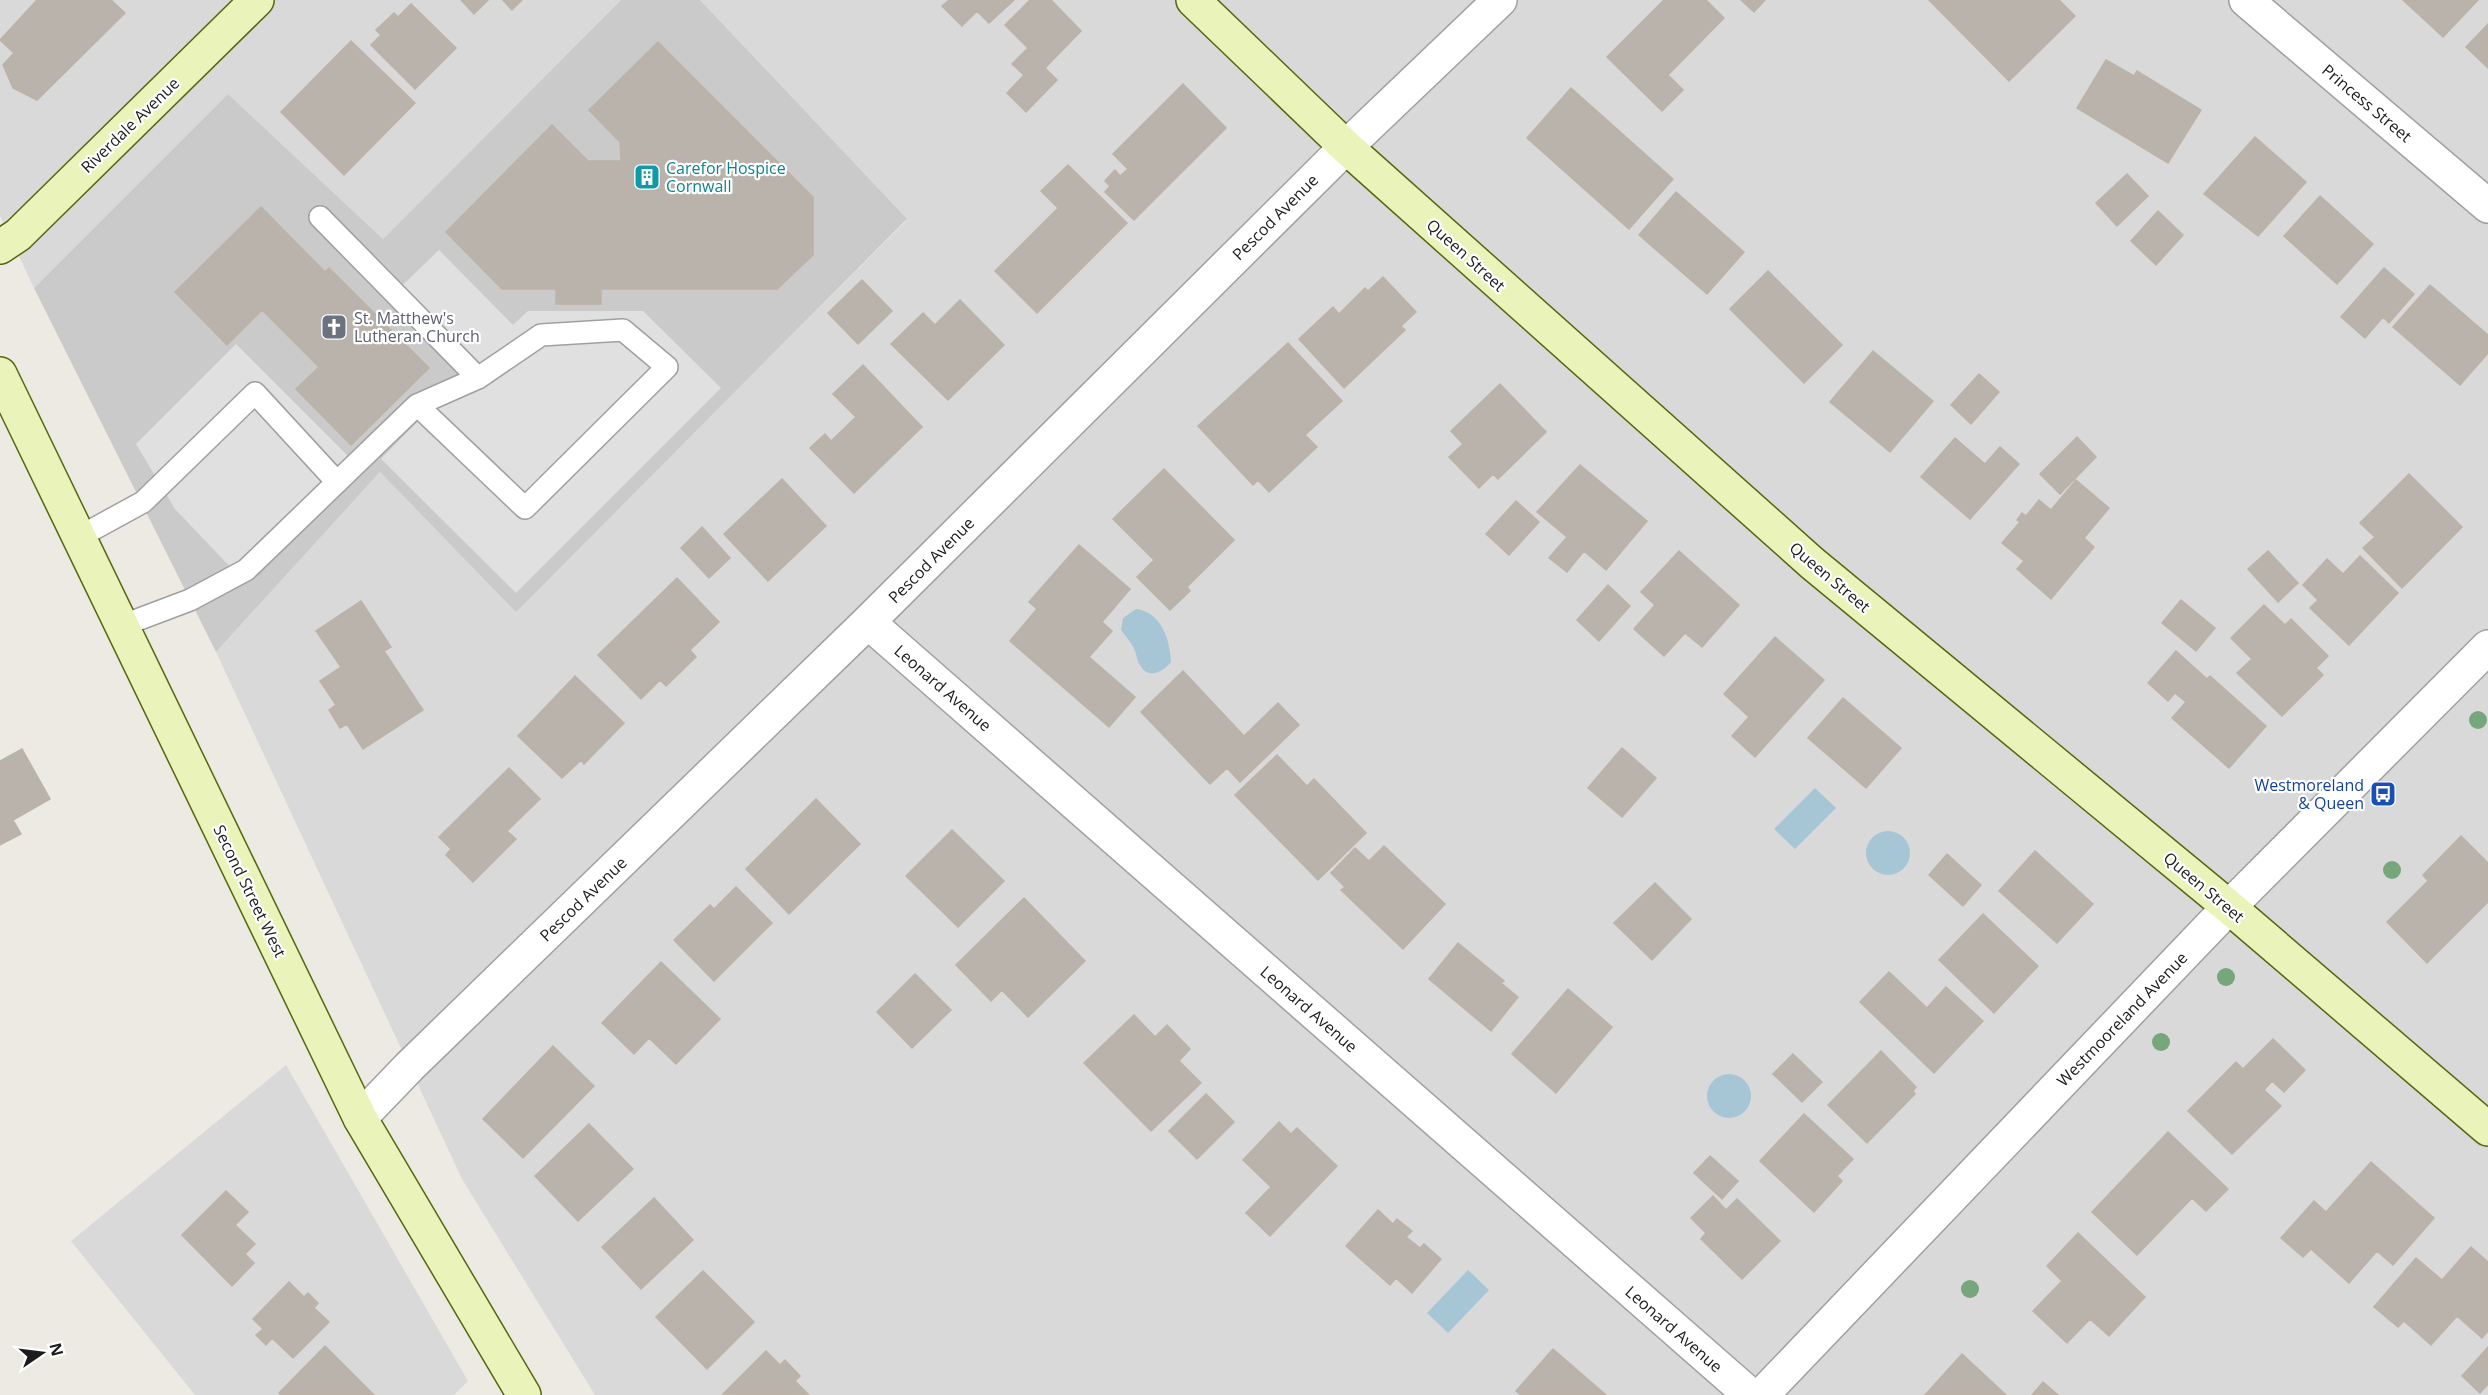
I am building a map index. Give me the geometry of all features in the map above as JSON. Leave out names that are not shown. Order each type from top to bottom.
[{"type":"street","name":"Riverdale Avenue","points":[[0,247],[18,235],[257,0]]},
{"type":"street","name":"Queen Street","points":[[1193,0],[1346,147],[1817,567],[2229,907],[2488,1129]]},
{"type":"street","name":"Pescod Avenue","points":[[360,1118],[410,1066],[868,622],[1346,147],[1500,0]]},
{"type":"street","name":"Princess Street","points":[[2246,0],[2488,206]]},
{"type":"street","name":"Second Street West","points":[[0,374],[360,1118],[524,1395]]},
{"type":"street","name":"Leonard Avenue","points":[[868,622],[1750,1395]]},
{"type":"street","name":"Westmooreland Avenue","points":[[1762,1395],[2229,907],[2488,647]]},
{"type":"lane","points":[[320,217],[478,378]]},
{"type":"lane","points":[[121,626],[190,600],[246,570],[417,405],[478,378],[541,335],[623,330],[667,367],[525,508],[417,405]]},
{"type":"lane","points":[[79,537],[143,502],[255,393],[336,481]]},
{"type":"shaded area","points":[[0,0],[621,0],[383,239],[228,94],[34,288],[0,216]]},
{"type":"shaded area","points":[[621,0],[700,0],[907,219],[516,612],[380,472],[216,652],[34,288],[228,94],[383,239]]},
{"type":"shaded area","points":[[700,0],[2488,0],[2488,1395],[595,1395],[462,1179],[216,652],[380,472],[516,611],[907,220]]},
{"type":"shaded area","points":[[439,250],[513,325],[528,311],[643,311],[721,388],[516,593],[381,459],[465,373],[389,298]]},
{"type":"shaded area","points":[[236,344],[349,457],[236,573],[175,509],[136,444]]},
{"type":"shaded area","points":[[286,1065],[468,1381],[454,1395],[195,1395],[71,1241]]},
{"type":"water","points":[[1136,609],[1145,611],[1158,621],[1169,644],[1171,662],[1156,673],[1143,670],[1132,645],[1121,630],[1123,618]]},
{"type":"water","points":[[1815,788],[1836,808],[1795,849],[1774,829]]},
{"type":"water","points":[[1888,831],[1897,832],[1904,837],[1909,844],[1909,862],[1904,869],[1897,874],[1888,875],[1879,874],[1872,869],[1867,862],[1866,853],[1867,844],[1872,837],[1879,832]]},
{"type":"water","points":[[1729,1074],[1745,1080],[1751,1096],[1745,1112],[1729,1118],[1713,1112],[1707,1096],[1713,1080]]},
{"type":"water","points":[[1468,1270],[1489,1290],[1448,1333],[1427,1313]]},
{"type":"building","points":[[37,0],[111,0],[125,13],[37,100],[13,88],[3,65],[14,53],[0,40]]},
{"type":"building","points":[[461,0],[488,0],[474,14]]},
{"type":"building","points":[[503,0],[522,0],[512,10]]},
{"type":"building","points":[[949,0],[1014,0],[989,23],[977,11],[962,26],[942,6]]},
{"type":"building","points":[[1030,0],[1051,0],[1081,31],[1045,68],[1057,80],[1026,112],[1007,93],[1024,75],[1012,64],[1028,48],[1005,25]]},
{"type":"building","points":[[1664,0],[1706,0],[1724,18],[1668,75],[1683,90],[1662,111],[1607,57]]},
{"type":"building","points":[[1741,0],[1765,0],[1754,12]]},
{"type":"building","points":[[1929,0],[2059,0],[2075,16],[2009,81]]},
{"type":"building","points":[[2403,0],[2478,0],[2443,37]]},
{"type":"building","points":[[411,4],[456,48],[415,89],[371,45],[381,35],[376,30],[394,13],[398,17]]},
{"type":"building","points":[[2488,24],[2488,68],[2466,47]]},
{"type":"building","points":[[351,41],[415,103],[344,175],[281,112]]},
{"type":"building","name":"Carefor Hospice Cornwall","points":[[658,42],[813,197],[813,255],[777,289],[601,289],[601,304],[556,304],[556,289],[502,289],[446,232],[552,125],[588,161],[621,161],[620,142],[589,110]]},
{"type":"building","points":[[2106,60],[2134,76],[2137,71],[2201,110],[2168,163],[2077,108]]},
{"type":"building","points":[[1183,84],[1226,128],[1134,220],[1105,192],[1110,186],[1105,181],[1115,170],[1120,176],[1128,169],[1113,154]]},
{"type":"building","points":[[1571,88],[1673,179],[1629,229],[1527,138]]},
{"type":"building","points":[[2255,137],[2306,182],[2258,236],[2204,194]]},
{"type":"building","points":[[1068,165],[1127,223],[1037,313],[995,271],[1058,208],[1041,191]]},
{"type":"building","points":[[2127,174],[2148,196],[2117,226],[2096,203]]},
{"type":"building","points":[[1676,192],[1744,252],[1707,294],[1639,235]]},
{"type":"building","points":[[2320,196],[2373,244],[2337,284],[2284,236]]},
{"type":"building","name":"St. Matthew's Lutheran Church","points":[[261,207],[325,272],[329,268],[429,368],[351,445],[296,389],[319,367],[262,310],[227,345],[175,292]]},
{"type":"building","points":[[2158,211],[2183,235],[2156,265],[2131,241]]},
{"type":"building","points":[[2384,268],[2414,294],[2389,323],[2383,317],[2365,338],[2341,317]]},
{"type":"building","points":[[1768,271],[1842,345],[1804,383],[1730,309]]},
{"type":"building","points":[[1383,277],[1416,312],[1401,326],[1405,330],[1344,388],[1299,339],[1333,307],[1339,314],[1365,288],[1368,291]]},
{"type":"building","points":[[862,280],[892,311],[858,344],[828,313]]},
{"type":"building","points":[[2430,285],[2488,335],[2488,353],[2460,385],[2393,327]]},
{"type":"building","points":[[960,300],[1004,345],[948,400],[891,344],[923,313],[935,325]]},
{"type":"building","points":[[1288,343],[1342,401],[1305,435],[1317,447],[1269,492],[1258,480],[1253,485],[1198,426]]},
{"type":"building","points":[[1873,351],[1933,401],[1890,452],[1830,402]]},
{"type":"building","points":[[863,365],[922,427],[854,493],[810,448],[825,434],[831,441],[856,417],[833,394]]},
{"type":"building","points":[[1979,374],[1999,392],[1971,424],[1951,405]]},
{"type":"building","points":[[1500,384],[1546,432],[1498,479],[1493,474],[1479,488],[1449,457],[1463,444],[1451,431]]},
{"type":"building","points":[[2077,437],[2096,457],[2060,494],[2040,474]]},
{"type":"building","points":[[1955,438],[1985,464],[2000,447],[2019,464],[1970,519],[1921,477]]},
{"type":"building","points":[[1580,465],[1647,521],[1606,570],[1584,551],[1567,572],[1549,558],[1567,537],[1537,512]]},
{"type":"building","points":[[1164,469],[1234,540],[1187,587],[1190,591],[1170,610],[1137,577],[1154,560],[1113,519]]},
{"type":"building","points":[[2409,474],[2462,527],[2402,588],[2363,548],[2375,537],[2360,523]]},
{"type":"building","points":[[782,479],[826,526],[768,581],[724,534]]},
{"type":"building","points":[[2076,480],[2109,508],[2084,538],[2094,547],[2051,599],[2017,569],[2024,561],[2002,543],[2020,522],[2017,520],[2022,513],[2026,516],[2039,500],[2051,510]]},
{"type":"building","points":[[1516,501],[1539,522],[1509,555],[1486,534]]},
{"type":"building","points":[[702,527],[730,558],[709,578],[681,548]]},
{"type":"building","points":[[1079,545],[1130,589],[1102,622],[1112,631],[1089,657],[1135,697],[1109,727],[1010,641],[1037,609],[1029,602]]},
{"type":"building","points":[[1679,551],[1739,605],[1702,647],[1685,633],[1664,656],[1634,629],[1655,605],[1641,592]]},
{"type":"building","points":[[2268,551],[2298,583],[2278,602],[2248,569]]},
{"type":"building","points":[[2360,556],[2398,593],[2349,645],[2310,608],[2318,600],[2303,585],[2327,559],[2343,574]]},
{"type":"building","points":[[677,578],[719,622],[690,650],[696,657],[666,686],[660,680],[641,699],[598,655]]},
{"type":"building","points":[[1608,585],[1630,606],[1599,641],[1577,620]]},
{"type":"building","points":[[2181,600],[2215,628],[2196,651],[2162,623]]},
{"type":"building","points":[[361,601],[391,647],[384,651],[423,710],[363,749],[347,724],[340,728],[329,710],[336,705],[320,681],[341,667],[316,631]]},
{"type":"building","points":[[2264,605],[2285,625],[2291,619],[2328,656],[2316,668],[2323,675],[2282,716],[2237,673],[2252,659],[2231,638]]},
{"type":"building","points":[[1775,637],[1824,680],[1755,757],[1732,736],[1749,717],[1724,694]]},
{"type":"building","points":[[2176,651],[2207,679],[2210,676],[2266,726],[2229,768],[2172,718],[2186,702],[2175,693],[2168,701],[2148,683]]},
{"type":"building","points":[[1183,671],[1244,736],[1278,703],[1299,725],[1240,782],[1227,768],[1210,784],[1141,712]]},
{"type":"building","points":[[575,676],[624,723],[584,764],[581,760],[562,778],[518,736]]},
{"type":"building","points":[[1843,698],[1901,748],[1866,788],[1808,738]]},
{"type":"building","points":[[1622,748],[1656,778],[1622,817],[1588,788]]},
{"type":"building","points":[[22,749],[50,799],[13,820],[21,834],[0,845],[0,761]]},
{"type":"building","points":[[1277,755],[1307,786],[1314,779],[1366,833],[1318,880],[1235,795]]},
{"type":"building","points":[[509,768],[540,799],[507,831],[516,839],[473,882],[446,855],[451,849],[439,837]]},
{"type":"building","points":[[816,799],[860,844],[789,914],[746,869]]},
{"type":"building","points":[[952,830],[1004,881],[958,927],[906,876]]},
{"type":"building","points":[[2461,836],[2488,863],[2488,902],[2427,963],[2387,922],[2428,881],[2423,875]]},
{"type":"building","points":[[1384,846],[1445,904],[1403,949],[1341,890],[1345,887],[1331,873],[1355,848],[1369,861]]},
{"type":"building","points":[[2035,851],[2093,904],[2057,943],[1999,891]]},
{"type":"building","points":[[1947,854],[1981,885],[1963,906],[1929,875]]},
{"type":"building","points":[[1655,883],[1691,919],[1652,960],[1614,923]]},
{"type":"building","points":[[736,887],[772,923],[714,981],[674,940],[710,905],[714,909]]},
{"type":"building","points":[[1024,898],[1085,961],[1028,1017],[1002,990],[991,1001],[956,965]]},
{"type":"building","points":[[1983,914],[2038,966],[1994,1013],[1939,960]]},
{"type":"building","points":[[1458,943],[1504,981],[1501,983],[1518,997],[1491,1031],[1429,979]]},
{"type":"building","points":[[661,962],[720,1019],[676,1064],[649,1038],[634,1054],[602,1023]]},
{"type":"building","points":[[1889,972],[1927,1008],[1946,987],[1983,1021],[1934,1073],[1860,1002]]},
{"type":"building","points":[[915,974],[951,1010],[912,1048],[877,1012]]},
{"type":"building","points":[[1568,989],[1612,1027],[1556,1093],[1512,1054]]},
{"type":"building","points":[[1134,1015],[1155,1037],[1167,1025],[1190,1049],[1179,1061],[1201,1083],[1151,1131],[1084,1063]]},
{"type":"building","points":[[2273,1039],[2305,1070],[2284,1092],[2272,1081],[2264,1090],[2281,1106],[2232,1154],[2188,1111],[2236,1062],[2243,1069]]},
{"type":"building","points":[[553,1046],[594,1086],[523,1158],[483,1119]]},
{"type":"building","points":[[1881,1051],[1916,1087],[1913,1091],[1915,1094],[1867,1143],[1828,1105]]},
{"type":"building","points":[[1793,1054],[1822,1082],[1802,1102],[1773,1074]]},
{"type":"building","points":[[1206,1094],[1234,1122],[1197,1159],[1169,1131]]},
{"type":"building","points":[[1804,1114],[1853,1159],[1837,1176],[1842,1181],[1814,1212],[1760,1161]]},
{"type":"building","points":[[1279,1122],[1291,1134],[1297,1128],[1337,1166],[1270,1236],[1246,1213],[1271,1187],[1243,1160]]},
{"type":"building","points":[[589,1124],[633,1169],[578,1221],[535,1176]]},
{"type":"building","points":[[2168,1132],[2228,1189],[2206,1211],[2192,1198],[2137,1255],[2092,1212]]},
{"type":"building","points":[[1710,1156],[1738,1181],[1722,1199],[1694,1173]]},
{"type":"building","points":[[2371,1162],[2434,1218],[2393,1265],[2377,1251],[2349,1283],[2311,1249],[2303,1257],[2281,1238],[2314,1201],[2326,1212]]},
{"type":"building","points":[[226,1191],[248,1212],[235,1225],[255,1244],[245,1254],[254,1263],[232,1286],[182,1235]]},
{"type":"building","points":[[1713,1196],[1726,1210],[1737,1199],[1780,1241],[1742,1279],[1701,1239],[1706,1233],[1691,1218]]},
{"type":"building","points":[[654,1198],[693,1240],[641,1289],[602,1247]]},
{"type":"building","points":[[1378,1210],[1393,1224],[1397,1219],[1412,1231],[1406,1237],[1420,1248],[1424,1244],[1441,1259],[1412,1293],[1396,1278],[1390,1285],[1346,1246]]},
{"type":"building","points":[[2078,1233],[2145,1297],[2109,1336],[2090,1319],[2067,1343],[2033,1311],[2062,1281],[2047,1266]]},
{"type":"building","points":[[2471,1247],[2488,1262],[2488,1331],[2482,1338],[2457,1316],[2431,1345],[2404,1321],[2398,1327],[2374,1307],[2416,1258],[2442,1280]]},
{"type":"building","points":[[703,1271],[754,1322],[707,1369],[656,1317]]},
{"type":"building","points":[[289,1282],[304,1297],[308,1293],[318,1303],[314,1308],[329,1322],[293,1358],[272,1338],[266,1345],[256,1335],[263,1329],[253,1319]]},
{"type":"building","points":[[325,1346],[374,1395],[281,1395],[279,1393]]},
{"type":"building","points":[[2488,1347],[2488,1384],[2480,1393],[2462,1376]]},
{"type":"building","points":[[1553,1349],[1606,1395],[1521,1395],[1516,1391]]},
{"type":"building","points":[[766,1351],[780,1365],[785,1360],[800,1376],[795,1381],[809,1395],[723,1394]]},
{"type":"building","points":[[1962,1354],[2006,1395],[1925,1395]]},
{"type":"building","points":[[2043,1382],[2058,1395],[2032,1395]]},
{"type":"place","name":"Carefor Hospice Cornwall","points":[[647,177]]},
{"type":"place","name":"St. Matthew's Lutheran Church","points":[[334,327]]},
{"type":"place","name":"Westmoreland & Queen","points":[[2383,794]]}]
